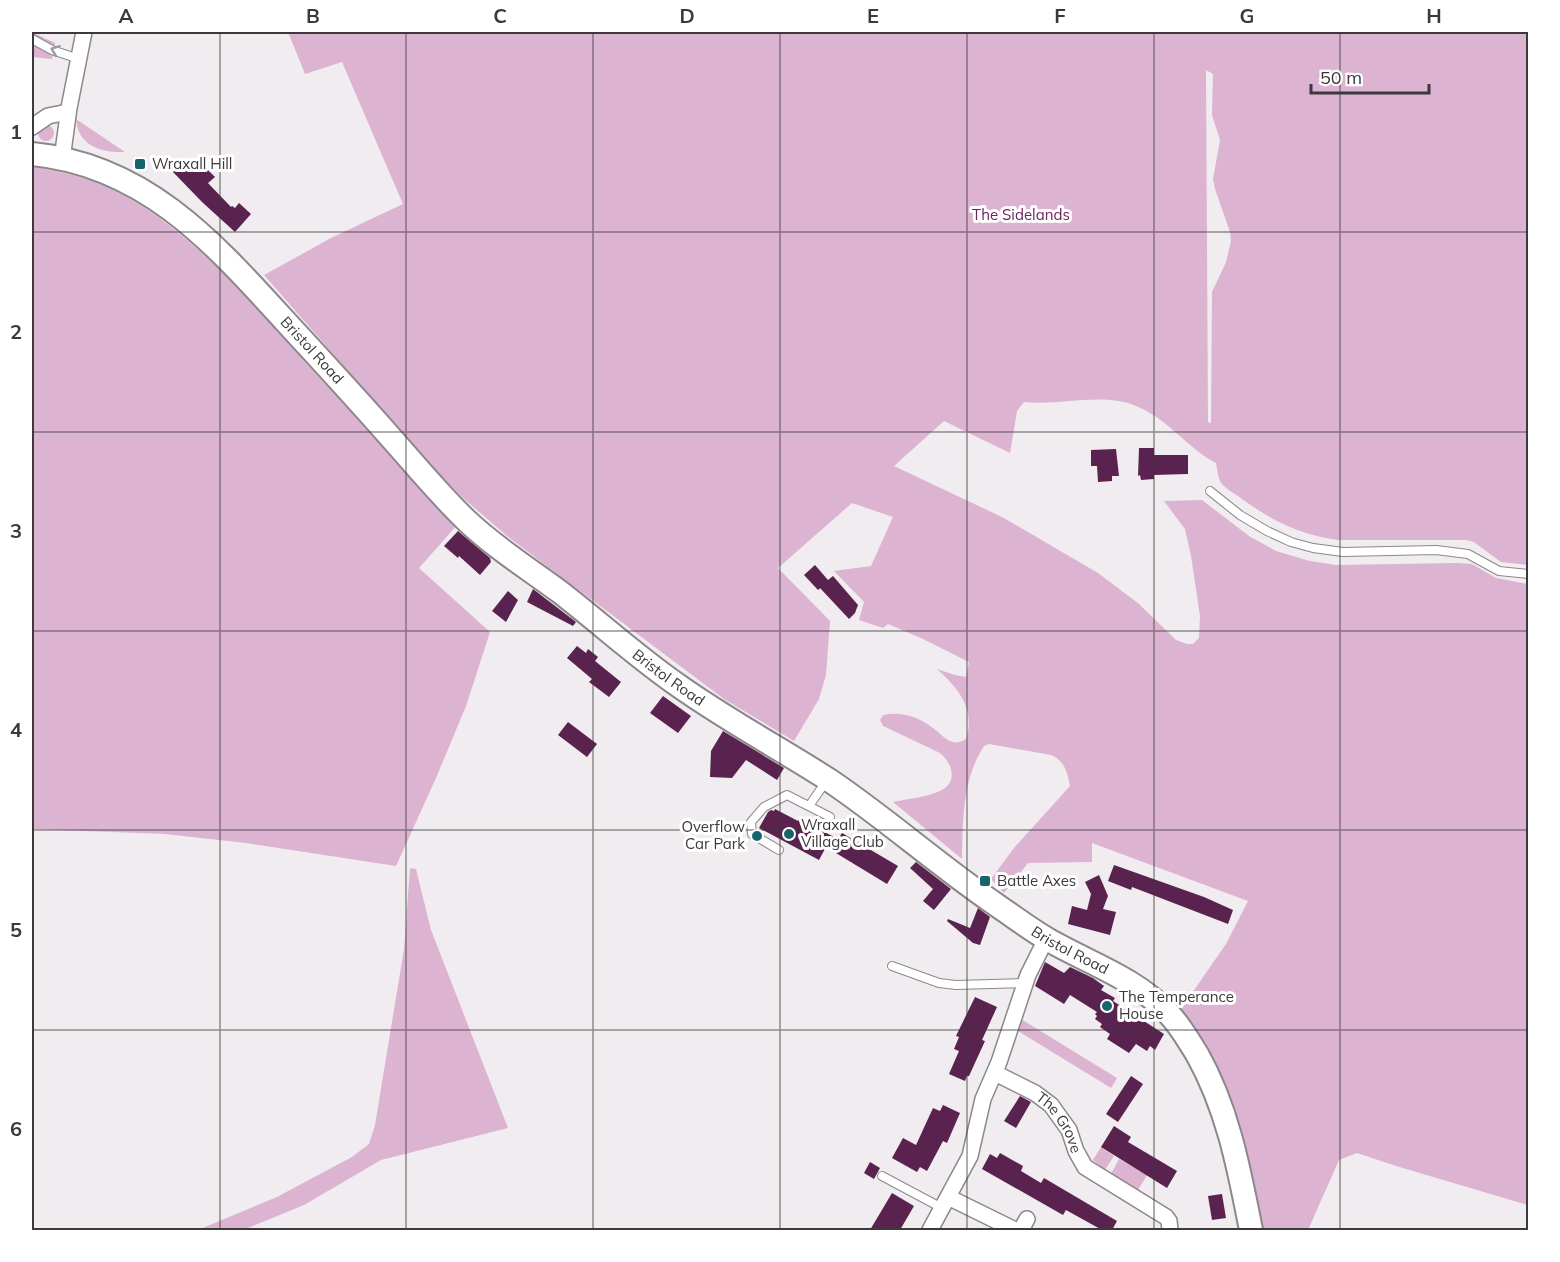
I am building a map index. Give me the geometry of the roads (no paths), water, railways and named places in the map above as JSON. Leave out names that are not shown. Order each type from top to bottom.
[{"type":"main road","name":"Bristol Road","points":[[32,154],[91,167],[123,180],[151,195],[188,221],[237,268],[469,523],[597,620],[679,687],[827,780],[882,818],[990,901],[1046,939],[1137,987],[1158,1002],[1174,1018],[1209,1075],[1234,1150],[1251,1230]]},
{"type":"street","points":[[62,159],[68,112],[84,32]]},
{"type":"street","points":[[32,127],[48,116],[68,112]]},
{"type":"street","points":[[930,1230],[970,1156],[980,1110],[1025,983],[1046,939]]},
{"type":"street","name":"The Grove","points":[[995,1073],[1043,1099],[1064,1121],[1085,1167],[1141,1209],[1168,1219],[1170,1230]]},
{"type":"street","points":[[945,1202],[1016,1230]]},
{"type":"lane","points":[[32,39],[52,50],[79,59]]},
{"type":"lane","points":[[1210,491],[1240,515],[1268,531],[1291,542],[1313,548],[1343,552],[1436,550],[1468,554],[1499,571],[1528,574]]},
{"type":"lane","points":[[809,806],[827,780]]},
{"type":"lane","points":[[779,850],[752,834],[751,822],[764,807],[788,795],[830,817]]},
{"type":"lane","points":[[892,966],[939,983],[956,985],[1025,983]]},
{"type":"lane","points":[[882,1176],[945,1202]]},
{"type":"place","name":"Wraxall Hill","points":[[140,164]]},
{"type":"place","name":"Wraxall Village Club","points":[[789,834]]},
{"type":"place","name":"Overflow Car Park","points":[[757,836]]},
{"type":"place","name":"Battle Axes","points":[[985,881]]},
{"type":"place","name":"The Temperance House","points":[[1107,1006]]},
{"type":"park label","name":"The Sidelands","points":[[1021,215]]}]
